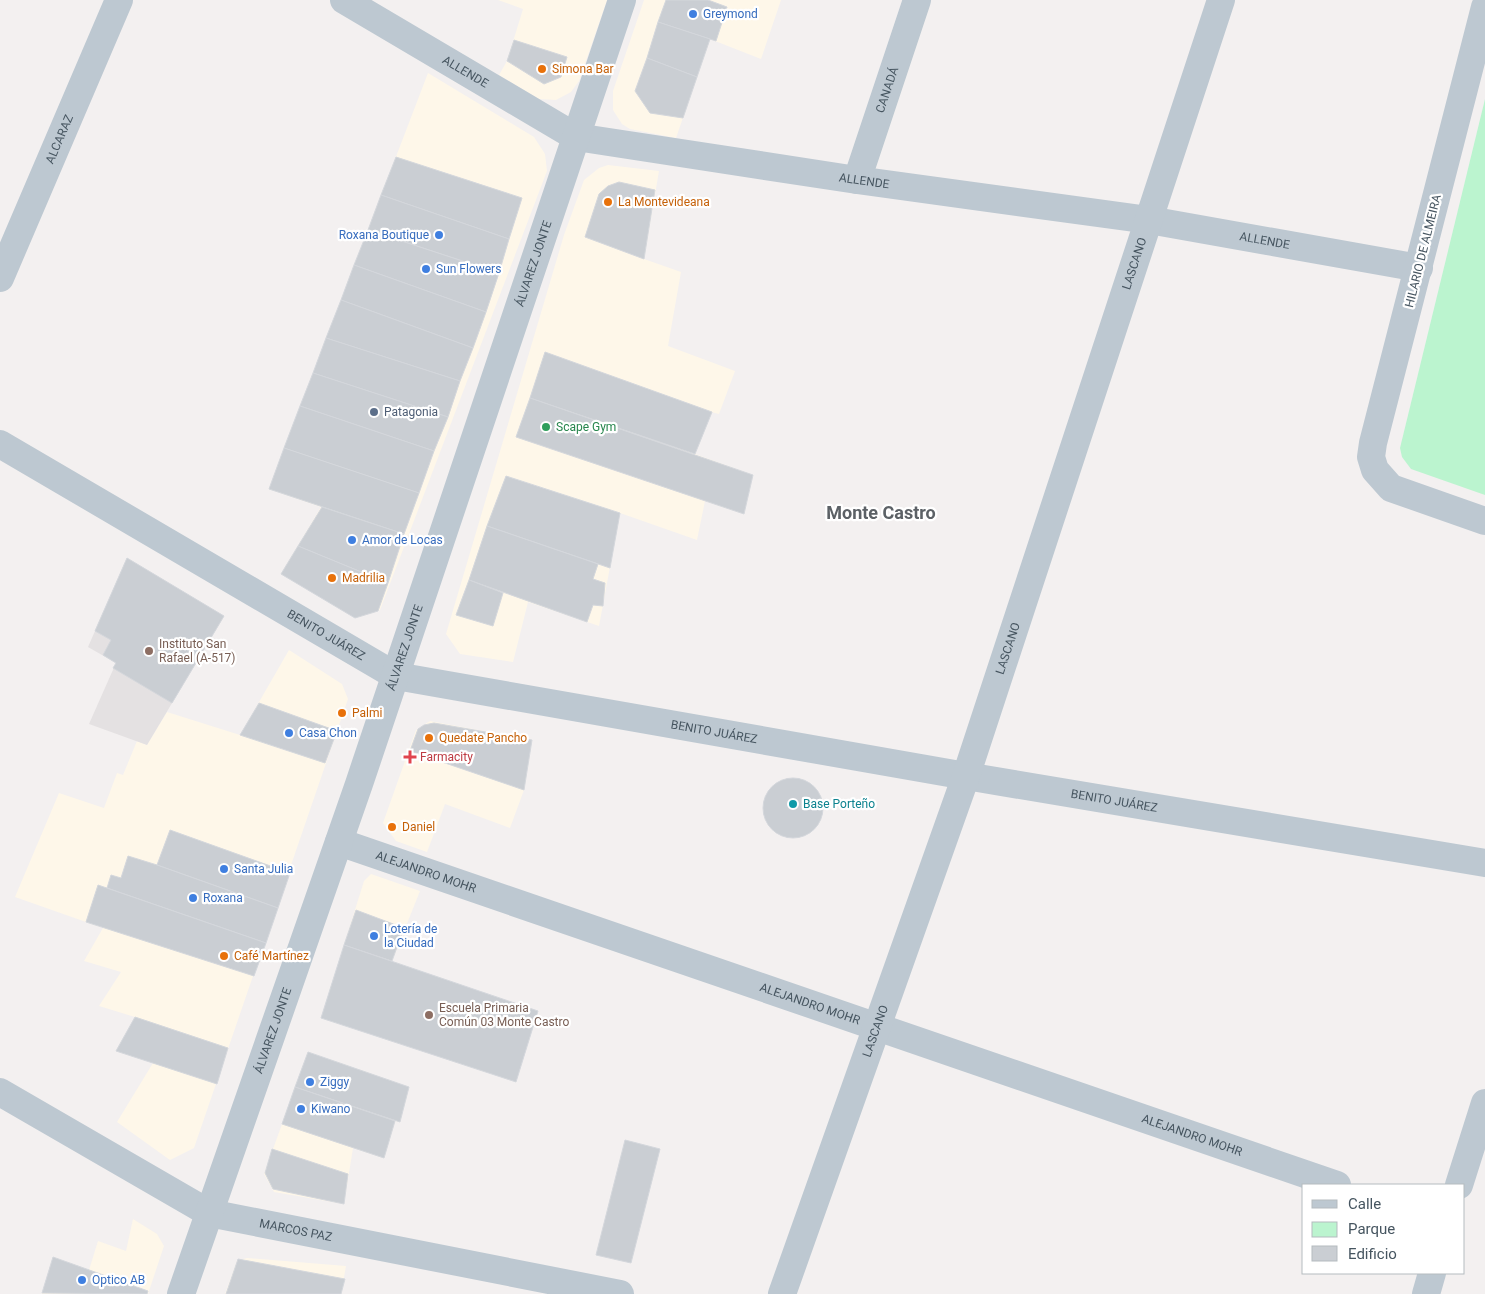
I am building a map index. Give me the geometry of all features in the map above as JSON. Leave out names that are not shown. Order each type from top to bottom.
[{"type":"street","name":"ALCARAZ","points":[[0,278],[119,0]]},
{"type":"street","name":"ALLENDE","points":[[344,0],[576,137],[857,180],[1149,220],[1419,268]]},
{"type":"street","name":"ÁLVAREZ JONTE","points":[[181,1294],[396,676],[622,0]]},
{"type":"street","name":"CANADÁ","points":[[857,180],[917,0]]},
{"type":"street","name":"LASCANO","points":[[782,1294],[966,776],[1221,0]]},
{"type":"street","name":"HILARIO DE ALMEIRA","points":[[1485,7],[1371,457],[1375,470],[1391,488],[1485,521]]},
{"type":"street","name":"BENITO JUÁREZ","points":[[0,444],[396,676],[966,776],[1485,863]]},
{"type":"street","name":"ALEJANDRO MOHR","points":[[339,842],[1334,1184]]},
{"type":"street","name":"MARCOS PAZ","points":[[1,1097],[209,1213],[620,1294]]},
{"type":"street","points":[[1459,1184],[1485,1103]]},
{"type":"street","points":[[1426,1294],[1432,1274]]},
{"type":"shaded area","points":[[498,0],[607,0],[579,81],[571,92],[556,100],[539,99],[499,75],[507,61],[523,9]]},
{"type":"shaded area","points":[[644,0],[781,0],[761,59],[710,39],[676,138],[630,129],[622,124],[613,110],[613,91]]},
{"type":"shaded area","points":[[428,73],[534,137],[545,154],[547,171],[380,610],[359,617],[281,574],[321,507],[269,489]]},
{"type":"shaded area","points":[[608,165],[659,171],[644,259],[681,272],[668,346],[735,371],[719,414],[711,412],[695,454],[753,475],[744,514],[705,501],[697,540],[620,513],[599,626],[528,602],[513,662],[460,654],[446,634],[564,235],[584,180],[599,168]]},
{"type":"shaded area","name":"Instituto San Rafael (A-517)","points":[[127,558],[224,616],[147,745],[89,724],[116,663],[88,647]]},
{"type":"shaded area","points":[[289,650],[342,684],[348,699],[194,1148],[170,1160],[117,1122],[153,1063],[116,1051],[135,1017],[99,1006],[121,972],[84,961],[103,928],[15,897],[59,793],[104,808],[117,773],[123,775],[137,741],[147,745],[167,712],[240,735]]},
{"type":"shaded area","points":[[430,721],[532,740],[524,790],[510,828],[445,804],[427,852],[396,841],[383,823],[416,730]]},
{"type":"shaded area","points":[[371,874],[420,891],[392,961],[344,945],[364,881]]},
{"type":"shaded area","points":[[308,1052],[409,1087],[400,1122],[395,1121],[384,1158],[353,1148],[344,1204],[274,1192],[264,1174]]},
{"type":"shaded area","points":[[133,1219],[157,1234],[164,1246],[148,1294],[42,1294],[53,1257],[89,1270],[98,1241],[126,1251]]},
{"type":"shaded area","points":[[247,1258],[346,1266],[341,1294],[225,1294],[237,1261]]},
{"type":"green space","points":[[1485,99],[1485,495],[1411,469],[1402,457],[1400,448]]},
{"type":"building","name":"Greymond","points":[[666,0],[708,0],[727,7],[716,41],[658,22]]},
{"type":"building","points":[[658,22],[710,39],[697,77],[647,58]]},
{"type":"building","name":"Simona Bar","points":[[514,40],[567,57],[561,77],[544,84],[507,61]]},
{"type":"building","points":[[647,58],[697,77],[683,118],[650,113],[635,91]]},
{"type":"building","points":[[396,157],[522,198],[509,239],[381,195]]},
{"type":"building","points":[[619,182],[655,190],[644,259],[585,237],[599,194],[608,186]]},
{"type":"building","name":"Roxana Boutique","points":[[381,195],[509,239],[499,273],[368,230]]},
{"type":"building","name":"Sun Flowers","points":[[368,230],[499,273],[486,312],[354,265]]},
{"type":"building","points":[[354,265],[486,312],[473,348],[341,300]]},
{"type":"building","points":[[341,300],[473,348],[460,381],[326,338]]},
{"type":"building","points":[[326,338],[460,381],[448,417],[313,373]]},
{"type":"building","points":[[545,352],[712,412],[695,454],[530,398]]},
{"type":"building","name":"Patagonia","points":[[313,373],[448,417],[434,451],[300,406]]},
{"type":"building","points":[[530,398],[753,475],[744,514],[516,437]]},
{"type":"building","points":[[300,406],[434,451],[419,493],[284,448]]},
{"type":"building","points":[[284,448],[419,493],[404,534],[269,489]]},
{"type":"building","points":[[506,476],[620,513],[610,568],[487,526]]},
{"type":"building","name":"Amor de Locas","points":[[322,507],[404,534],[388,583],[298,546]]},
{"type":"building","points":[[487,526],[598,564],[593,579],[605,583],[603,606],[593,605],[587,622],[469,580]]},
{"type":"building","name":"Madrilia","points":[[298,546],[388,583],[378,611],[355,618],[281,574]]},
{"type":"building","name":"Instituto San Rafael (A-517)","points":[[127,558],[224,616],[172,703],[113,668],[116,663],[103,655],[111,640],[95,631]]},
{"type":"building","points":[[469,580],[503,593],[493,626],[456,615]]},
{"type":"building","name":"Casa Chon","points":[[259,703],[337,731],[325,763],[240,735]]},
{"type":"building","points":[[434,723],[532,740],[524,790],[410,751],[418,729],[424,725]]},
{"type":"building","name":"Base Porteño","points":[[793,778],[810,783],[818,791],[823,808],[818,825],[810,833],[793,838],[776,833],[768,825],[763,808],[768,791],[776,783]]},
{"type":"building","name":"Santa Julia","points":[[170,830],[290,873],[278,908],[157,865]]},
{"type":"building","name":"Roxana","points":[[128,856],[278,908],[266,943],[107,888],[111,875],[121,878]]},
{"type":"building","points":[[98,885],[266,943],[254,976],[86,922]]},
{"type":"building","name":"Lotería de la Ciudad","points":[[356,910],[404,928],[392,961],[344,945]]},
{"type":"building","name":"Escuela Primaria Común 03 Monte Castro","points":[[344,945],[538,1011],[516,1082],[321,1018]]},
{"type":"building","points":[[135,1017],[228,1048],[217,1084],[116,1051]]},
{"type":"building","points":[[308,1052],[409,1087],[400,1122],[295,1087]]},
{"type":"building","points":[[295,1087],[395,1121],[384,1158],[282,1124]]},
{"type":"building","points":[[625,1140],[660,1149],[631,1263],[596,1255]]},
{"type":"building","points":[[272,1149],[348,1174],[344,1204],[273,1189],[265,1173]]},
{"type":"building","name":"Optico AB","points":[[53,1257],[148,1291],[147,1294],[42,1293]]},
{"type":"building","points":[[238,1259],[345,1279],[341,1294],[226,1294]]},
{"type":"place","name":"Greymond","points":[[693,14]]},
{"type":"place","name":"Simona Bar","points":[[542,69]]},
{"type":"place","name":"La Montevideana","points":[[608,202]]},
{"type":"place","name":"Roxana Boutique","points":[[439,235]]},
{"type":"place","name":"Sun Flowers","points":[[426,269]]},
{"type":"place","name":"Patagonia","points":[[374,412]]},
{"type":"place","name":"Scape Gym","points":[[546,427]]},
{"type":"place","name":"Amor de Locas","points":[[352,540]]},
{"type":"place","name":"Madrilia","points":[[332,578]]},
{"type":"place","name":"Instituto San Rafael (A-517)","points":[[149,651]]},
{"type":"place","name":"Palmi","points":[[342,713]]},
{"type":"place","name":"Casa Chon","points":[[289,733]]},
{"type":"place","name":"Quedate Pancho","points":[[429,738]]},
{"type":"place","name":"Farmacity","points":[[410,757]]},
{"type":"place","name":"Base Porteño","points":[[793,804]]},
{"type":"place","name":"Daniel","points":[[392,827]]},
{"type":"place","name":"Santa Julia","points":[[224,869]]},
{"type":"place","name":"Roxana","points":[[193,898]]},
{"type":"place","name":"Lotería de la Ciudad","points":[[374,936]]},
{"type":"place","name":"Café Martínez","points":[[224,956]]},
{"type":"place","name":"Escuela Primaria Común 03 Monte Castro","points":[[429,1015]]},
{"type":"place","name":"Ziggy","points":[[310,1082]]},
{"type":"place","name":"Kiwano","points":[[301,1109]]},
{"type":"place","name":"Optico AB","points":[[82,1280]]},
{"type":"district","name":"Monte Castro","points":[[881,513]]}]
